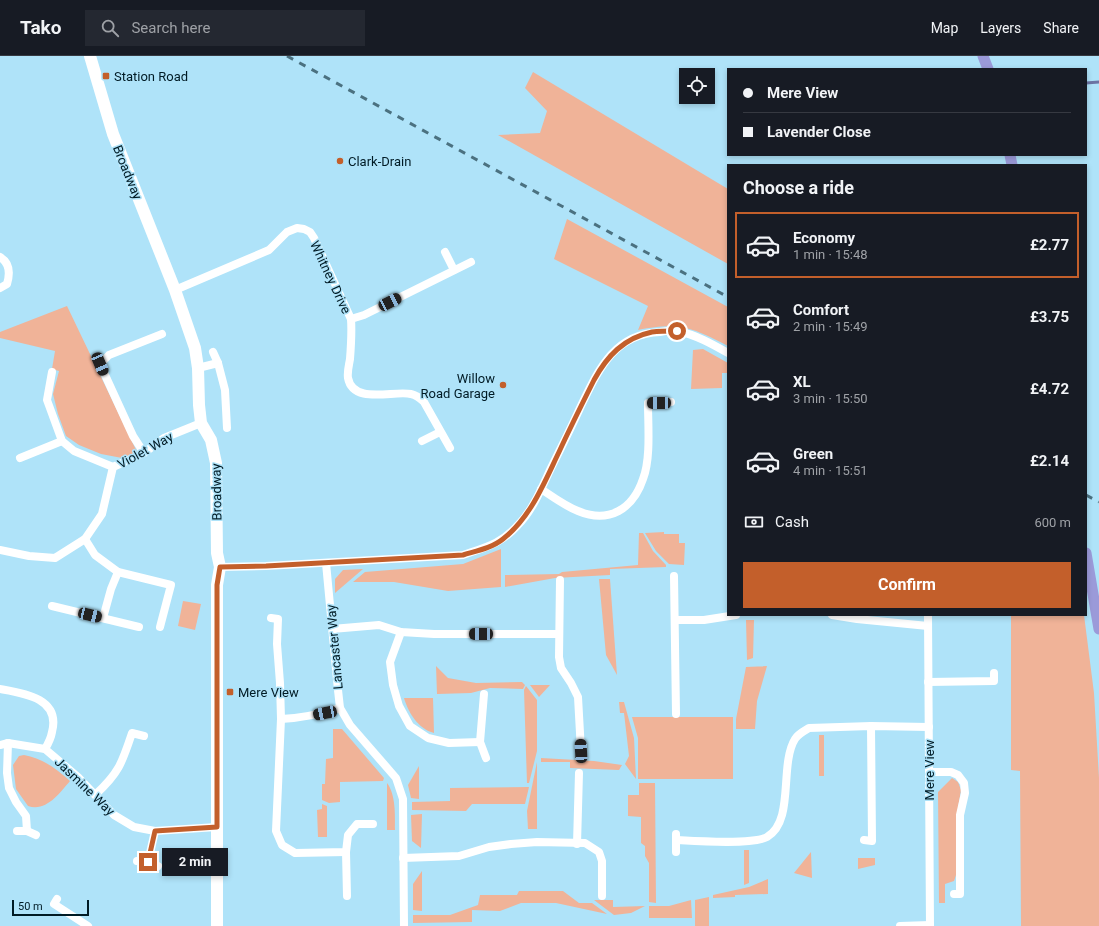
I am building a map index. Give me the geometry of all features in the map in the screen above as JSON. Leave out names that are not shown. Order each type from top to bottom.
[{"type":"main road","name":"Broadway","points":[[90,56],[113,134],[175,290],[195,348],[198,368],[201,423],[210,440],[216,463],[217,553],[220,567],[217,585],[217,926]]},
{"type":"street","name":"Whitney Drive","points":[[175,290],[269,250],[287,232],[297,228],[310,232],[351,319],[352,337],[348,378],[352,385],[356,390],[366,394],[410,394],[418,396],[424,402],[450,448]]},
{"type":"street","points":[[445,252],[454,270]]},
{"type":"street","points":[[0,257],[3,258],[8,266],[10,277],[7,284],[0,288]]},
{"type":"street","points":[[351,319],[364,315],[471,262]]},
{"type":"street","points":[[220,567],[326,563],[463,555],[494,545],[518,526],[526,516],[600,370],[618,347],[633,338],[653,332],[677,331],[697,337],[727,352]]},
{"type":"street","points":[[144,453],[133,436],[100,364],[110,355],[162,334]]},
{"type":"street","points":[[213,352],[218,363],[225,390],[227,428]]},
{"type":"street","points":[[198,368],[218,363]]},
{"type":"street","points":[[52,372],[47,400],[62,441],[74,451],[113,467]]},
{"type":"street","points":[[541,489],[578,512],[613,515],[626,507],[635,496],[644,479],[647,459],[648,403],[671,402]]},
{"type":"street","name":"Violet Way","points":[[0,550],[29,556],[55,558],[84,539],[102,514],[113,467],[144,453],[164,438],[201,423]]},
{"type":"street","points":[[422,441],[440,432]]},
{"type":"street","points":[[20,458],[62,441]]},
{"type":"street","points":[[84,539],[95,555],[118,572],[171,585],[160,627]]},
{"type":"street","name":"Lancaster Way","points":[[326,563],[340,708],[350,725],[396,778],[403,799],[404,926]]},
{"type":"street","points":[[103,618],[111,589],[118,572]]},
{"type":"street","points":[[674,576],[676,714]]},
{"type":"street","points":[[560,580],[559,657],[561,668],[578,697],[581,751]]},
{"type":"street","points":[[52,606],[139,627]]},
{"type":"street","points":[[675,620],[704,620],[730,616]]},
{"type":"street","points":[[838,616],[928,626]]},
{"type":"street","name":"Mere View","points":[[928,616],[930,925]]},
{"type":"street","points":[[278,618],[277,644],[281,719],[276,831],[282,845],[295,853],[346,852]]},
{"type":"street","points":[[332,629],[379,625],[401,632],[434,634],[559,634]]},
{"type":"street","points":[[401,632],[390,662],[398,706],[410,726],[428,738],[449,743],[480,742]]},
{"type":"street","points":[[928,682],[994,681],[994,673]]},
{"type":"street","points":[[0,689],[30,695],[42,700],[52,716],[54,724],[46,749]]},
{"type":"street","points":[[484,694],[480,742],[486,758]]},
{"type":"street","points":[[281,719],[325,713],[340,708]]},
{"type":"street","points":[[864,840],[872,840],[871,726]]},
{"type":"street","points":[[676,852],[676,837],[750,842],[767,837],[776,830],[782,815],[788,755],[795,739],[809,728],[871,726],[929,727]]},
{"type":"street","points":[[95,794],[115,774],[120,766],[132,733],[144,736]]},
{"type":"street","points":[[4,744],[9,788],[16,802],[26,816],[27,831]]},
{"type":"street","name":"Jasmine Way","points":[[4,744],[46,749],[95,794],[114,815],[134,827],[155,831],[217,827]]},
{"type":"street","points":[[930,772],[951,772],[958,775],[964,783],[965,793],[960,815],[960,894],[954,894]]},
{"type":"street","points":[[577,844],[579,773]]},
{"type":"street","points":[[347,896],[346,852],[348,835],[357,824],[373,824]]},
{"type":"street","points":[[16,831],[27,831],[36,835]]},
{"type":"street","points":[[148,862],[155,831]]},
{"type":"street","points":[[403,858],[460,856],[489,847],[511,844],[537,842],[585,843],[599,852],[602,861],[602,896]]},
{"type":"street","points":[[137,861],[148,862],[158,866]]},
{"type":"street","points":[[58,899],[54,904],[88,926]]},
{"type":"street","points":[[900,926],[930,925]]},
{"type":"shaded area","points":[[533,72],[727,188],[727,263],[498,135],[540,133],[547,111],[525,88]]},
{"type":"shaded area","points":[[567,219],[727,306],[727,346],[704,334],[684,328],[664,326],[638,330],[648,306],[554,259]]},
{"type":"shaded area","points":[[67,306],[137,452],[122,458],[101,454],[79,445],[66,436],[53,394],[59,371],[52,369],[55,351],[0,338],[0,332]]},
{"type":"shaded area","points":[[703,349],[727,362],[727,373],[722,373],[722,388],[691,389],[693,350]]},
{"type":"shaded area","points":[[664,532],[664,534],[679,534],[679,543],[685,543],[684,565],[669,564],[656,551],[645,533]]},
{"type":"shaded area","points":[[639,533],[643,533],[653,551],[666,565],[666,567],[610,569],[610,575],[555,578],[505,587],[505,575],[559,574],[562,572],[638,565]]},
{"type":"shaded area","points":[[501,549],[501,587],[448,591],[394,582],[353,582],[365,572],[463,564]]},
{"type":"shaded area","points":[[363,569],[335,593],[335,579],[343,570]]},
{"type":"shaded area","points":[[599,579],[610,579],[617,675],[606,655]]},
{"type":"shaded area","points":[[183,601],[201,604],[195,630],[178,626]]},
{"type":"shaded area","points":[[1011,616],[1084,616],[1094,693],[1099,778],[1099,926],[1021,926],[1020,771],[1011,770]]},
{"type":"shaded area","points":[[746,620],[754,620],[753,658],[747,660]]},
{"type":"shaded area","points":[[436,666],[448,678],[476,683],[522,682],[525,685],[523,689],[490,688],[471,693],[437,694]]},
{"type":"shaded area","points":[[767,666],[757,701],[755,729],[736,729],[736,719],[746,667]]},
{"type":"shaded area","points":[[530,685],[550,685],[539,697]]},
{"type":"shaded area","points":[[526,686],[537,700],[537,751],[529,783],[527,783],[524,690]]},
{"type":"shaded area","points":[[404,698],[433,698],[434,733],[423,728],[414,719]]},
{"type":"shaded area","points":[[619,702],[624,702],[634,738],[636,779],[625,764],[629,756],[624,713],[620,713]]},
{"type":"shaded area","points":[[632,717],[733,717],[733,779],[638,779],[638,738]]},
{"type":"shaded area","points":[[333,729],[342,729],[384,778],[383,781],[340,782],[340,802],[329,803],[322,800],[322,784],[325,784],[326,759],[333,758]]},
{"type":"shaded area","points":[[819,735],[824,735],[824,776],[819,776]]},
{"type":"shaded area","points":[[19,756],[31,756],[49,765],[70,781],[52,801],[41,806],[28,806],[16,789],[13,765]]},
{"type":"shaded area","points":[[541,758],[594,761],[622,765],[619,770],[570,768],[570,762],[541,762]]},
{"type":"shaded area","points":[[537,762],[537,829],[528,829],[527,811]]},
{"type":"shaded area","points":[[419,766],[419,799],[411,798],[408,785]]},
{"type":"shaded area","points":[[952,778],[958,782],[961,790],[956,820],[956,875],[954,881],[945,884],[945,903],[939,903],[938,792]]},
{"type":"shaded area","points":[[387,783],[392,793],[395,812],[395,830],[387,830]]},
{"type":"shaded area","points":[[639,783],[655,783],[656,903],[649,902],[649,863],[645,856],[645,846],[641,843],[641,817],[628,816],[628,795],[639,795]]},
{"type":"shaded area","points":[[529,787],[525,804],[472,804],[466,811],[412,810],[412,802],[450,801],[450,788]]},
{"type":"shaded area","points":[[322,804],[327,806],[327,837],[318,837],[317,810],[322,809]]},
{"type":"shaded area","points":[[422,814],[421,848],[412,841],[411,815]]},
{"type":"shaded area","points":[[744,850],[749,850],[749,883],[744,885]]},
{"type":"shaded area","points":[[811,852],[812,878],[794,873]]},
{"type":"shaded area","points":[[858,858],[875,858],[875,865],[858,869]]},
{"type":"shaded area","points":[[422,871],[422,911],[413,910],[413,884]]},
{"type":"shaded area","points":[[768,879],[768,894],[735,895],[735,897],[713,898],[713,895],[749,887]]},
{"type":"shaded area","points":[[519,891],[563,891],[579,903],[592,903],[607,914],[556,903],[521,903],[500,911],[472,910],[472,922],[413,923],[413,915],[450,915],[478,905],[480,895],[517,895]]},
{"type":"shaded area","points":[[709,897],[709,926],[695,926],[695,900]]},
{"type":"shaded area","points":[[594,900],[613,900],[613,907],[645,906],[631,913],[614,915]]},
{"type":"shaded area","points":[[691,900],[692,918],[649,918],[649,906],[669,906]]},
{"type":"waterway","points":[[983,56],[988,68]]},
{"type":"waterway","points":[[1087,83],[1099,82]]},
{"type":"waterway","points":[[1010,156],[1012,164]]},
{"type":"waterway","points":[[1087,559],[1099,629]]},
{"type":"railway","points":[[287,56],[727,296]]},
{"type":"railway","points":[[1087,496],[1099,502]]},
{"type":"place","name":"Station Road","points":[[106,76]]},
{"type":"place","name":"Clark-Drain","points":[[340,161]]},
{"type":"place","name":"Willow Road Garage","points":[[503,385]]},
{"type":"place","name":"Mere View","points":[[230,692]]},
{"type":"route","points":[[148,862],[155,831],[217,827],[217,585],[220,567],[368,561],[463,555],[494,545],[518,526],[526,516],[541,489],[602,365],[618,347],[633,338],[653,332],[677,331]]}]
